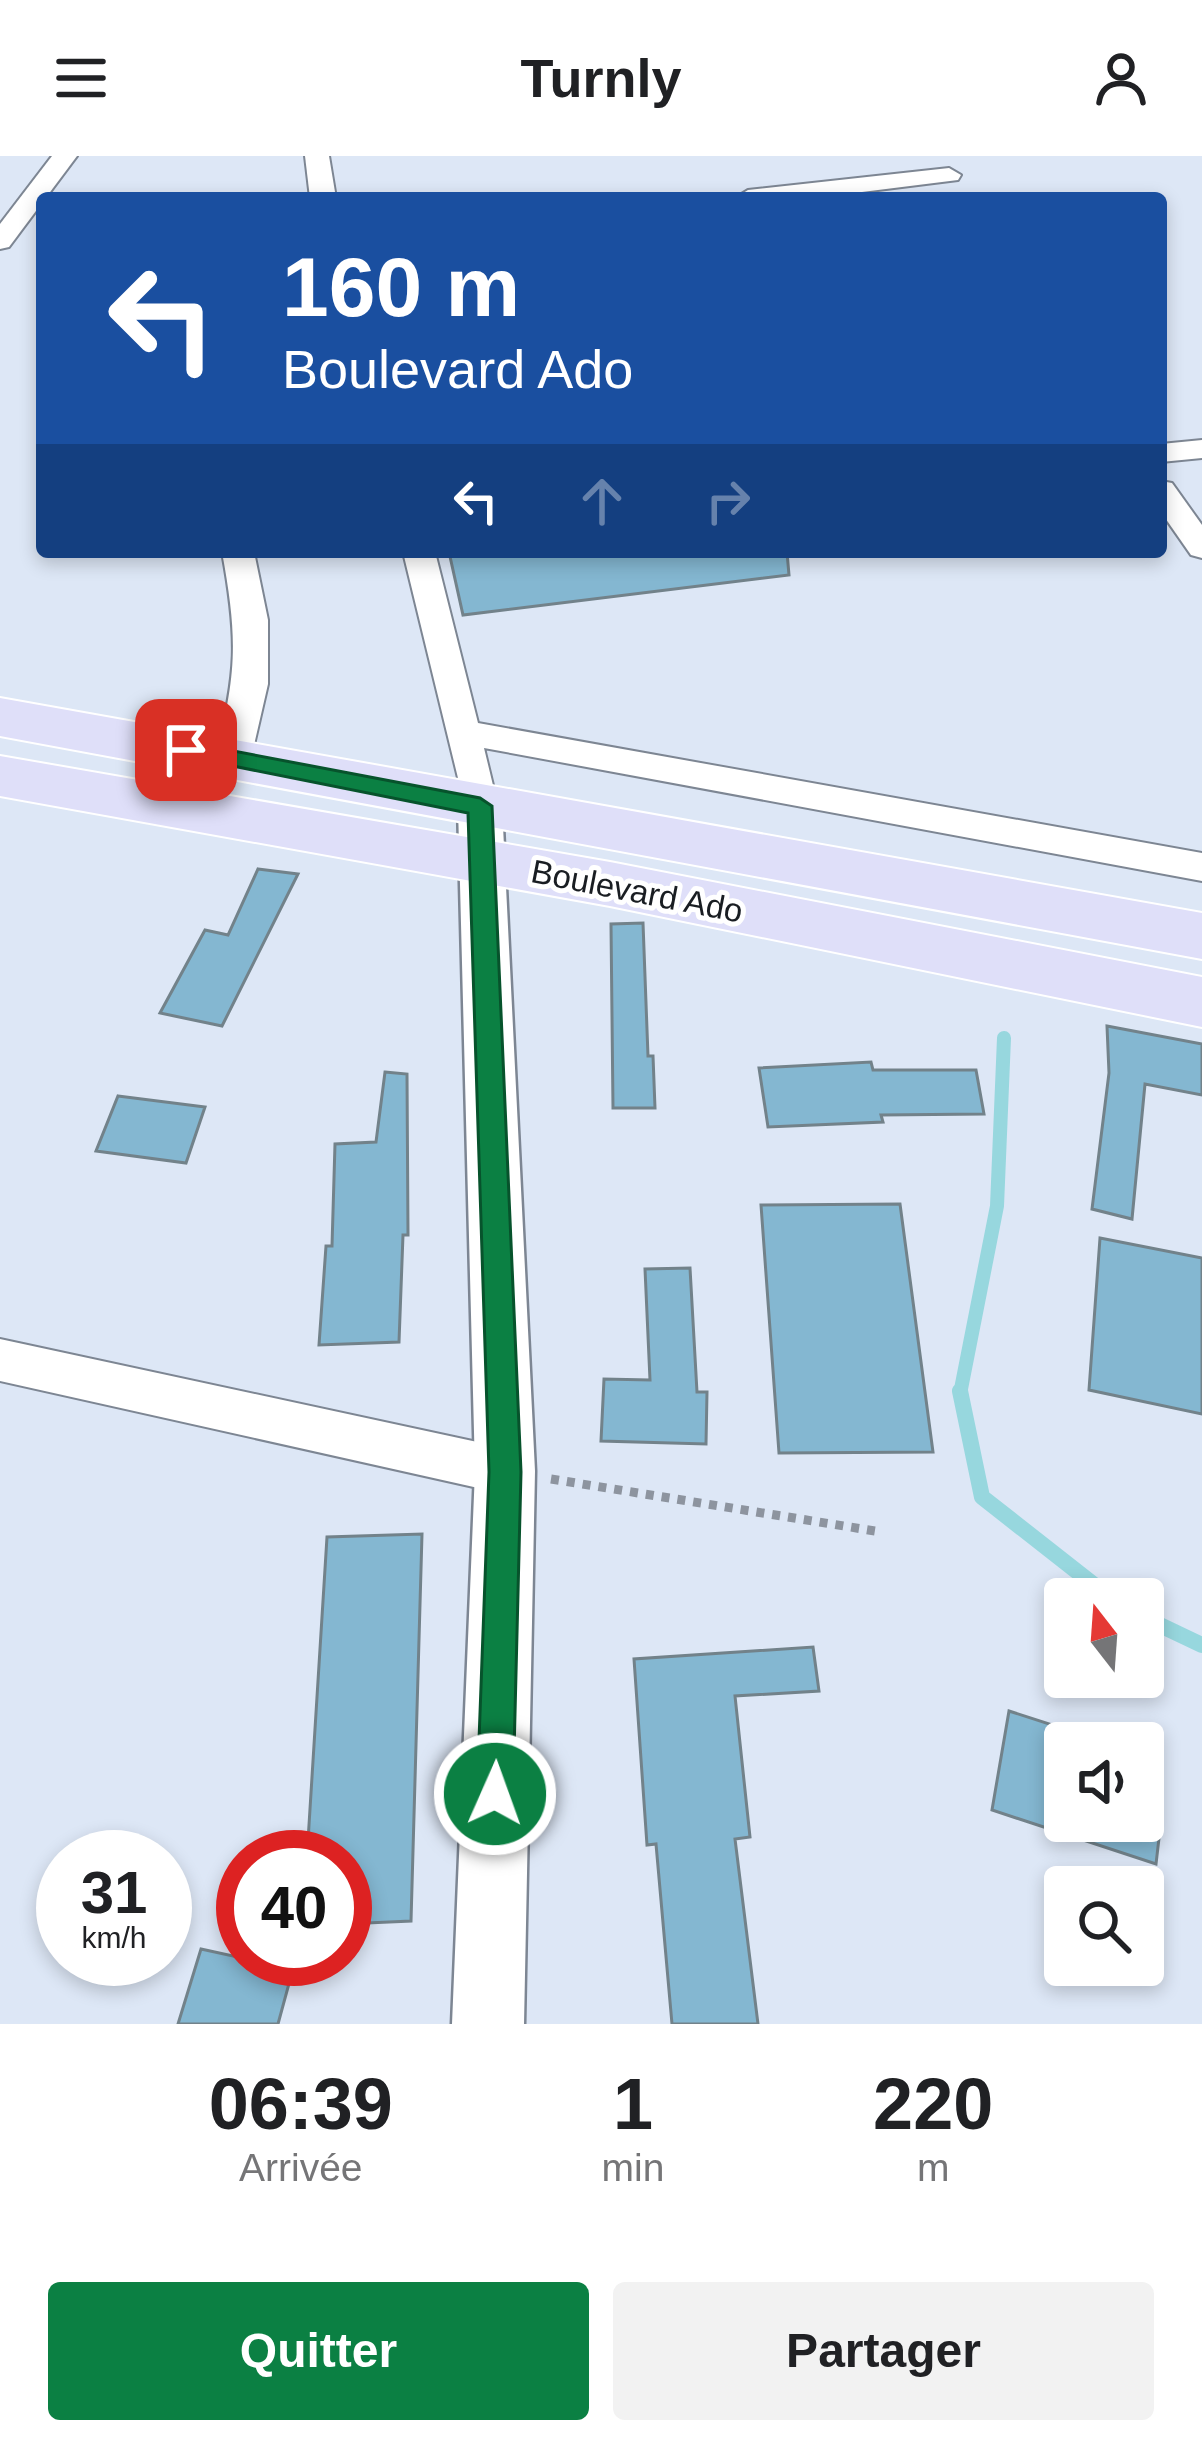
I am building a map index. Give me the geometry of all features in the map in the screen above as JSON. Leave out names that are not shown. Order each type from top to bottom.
[{"type":"main road","name":"Boulevard Ado","points":[[0,717],[233,758],[481,834],[1202,1002]]},
{"type":"main road","name":"Boulevard Ado","points":[[0,776],[481,834],[1202,936]]},
{"type":"street","points":[[38,192],[65,156]]},
{"type":"street","points":[[317,156],[322,192]]},
{"type":"street","points":[[803,192],[949,176]]},
{"type":"street","points":[[0,242],[36,194]]},
{"type":"street","points":[[1167,452],[1202,448]]},
{"type":"street","points":[[1167,498],[1202,548]]},
{"type":"street","points":[[233,758],[251,684],[251,620],[239,558]]},
{"type":"street","points":[[420,558],[481,834],[505,1472],[488,2024]]},
{"type":"street","points":[[461,732],[1202,867]]},
{"type":"street","points":[[0,1360],[505,1472]]},
{"type":"path","points":[[505,1472],[875,1531]]},
{"type":"building","points":[[450,558],[788,558],[789,575],[463,615]]},
{"type":"building","points":[[258,869],[298,874],[222,1026],[160,1013],[205,930],[228,935]]},
{"type":"building","points":[[643,923],[648,1056],[653,1056],[655,1108],[613,1108],[611,924]]},
{"type":"building","points":[[1107,1026],[1202,1044],[1202,1095],[1145,1084],[1132,1219],[1092,1209],[1109,1073]]},
{"type":"building","points":[[871,1062],[873,1070],[976,1070],[984,1114],[881,1115],[883,1122],[768,1127],[759,1068]]},
{"type":"building","points":[[385,1072],[407,1074],[408,1235],[403,1235],[399,1342],[319,1345],[326,1246],[332,1246],[335,1144],[376,1142]]},
{"type":"building","points":[[118,1096],[205,1107],[186,1163],[96,1151]]},
{"type":"building","points":[[900,1204],[933,1452],[779,1453],[761,1205]]},
{"type":"building","points":[[1100,1238],[1202,1258],[1202,1414],[1089,1390]]},
{"type":"building","points":[[690,1268],[697,1392],[707,1392],[706,1444],[601,1441],[604,1379],[650,1380],[645,1269]]},
{"type":"building","points":[[422,1534],[411,1921],[372,1923],[372,1830],[309,1830],[327,1537]]},
{"type":"building","points":[[813,1647],[819,1691],[735,1696],[750,1837],[735,1839],[758,2024],[672,2024],[656,1844],[647,1845],[634,1659]]},
{"type":"building","points":[[1009,1711],[1044,1722],[1044,1827],[992,1810]]},
{"type":"building","points":[[1089,1842],[1159,1842],[1156,1864]]},
{"type":"building","points":[[201,1949],[216,1952],[216,1986],[288,1986],[278,2024],[178,2024]]},
{"type":"waterway","points":[[960,1392],[997,1206],[1004,1038]]},
{"type":"waterway","points":[[960,1392],[982,1497],[1085,1578]]},
{"type":"waterway","points":[[1164,1627],[1202,1645]]},
{"type":"route","points":[[186,750],[480,806],[505,1472],[495,1794]]}]
